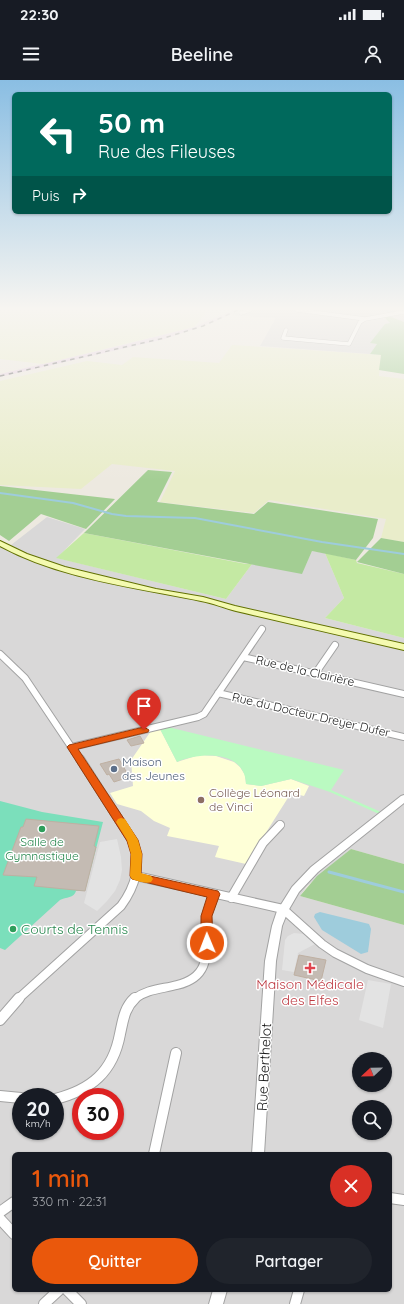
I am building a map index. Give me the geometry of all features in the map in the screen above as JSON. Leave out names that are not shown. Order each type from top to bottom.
[{"type":"main road","points":[[0,543],[24,556],[63,569]]},
{"type":"main road","points":[[0,547],[29,562],[156,591],[189,601],[233,608],[404,647]]},
{"type":"street","points":[[243,657],[262,629]]},
{"type":"street","points":[[315,674],[334,644]]},
{"type":"street","points":[[0,654],[34,690],[132,840],[137,854],[136,876],[128,896],[116,912],[17,1000],[0,1020]]},
{"type":"street","name":"Rue de la Clairière","points":[[72,747],[198,717],[206,711],[243,657],[404,694]]},
{"type":"street","name":"Rue du Docteur Dreyer Dufer","points":[[218,693],[404,737]]},
{"type":"street","name":"Rue Berthelot","points":[[258,1152],[262,1121],[270,971],[273,944],[283,909],[300,884],[318,867],[404,798]]},
{"type":"street","points":[[231,898],[263,843],[280,825]]},
{"type":"street","points":[[136,876],[283,909],[322,944],[335,952],[367,969],[404,982]]},
{"type":"street","points":[[64,1096],[82,1090],[96,1081],[108,1069],[116,1053],[125,1011],[138,996],[157,987],[181,984],[190,980],[201,972],[207,956],[207,910],[214,894]]},
{"type":"street","points":[[154,1152],[176,1053]]},
{"type":"street","points":[[0,1096],[12,1097]]},
{"type":"street","points":[[392,1198],[404,1200]]},
{"type":"street","points":[[0,1212],[12,1203]]},
{"type":"street","points":[[0,1219],[12,1232]]},
{"type":"street","points":[[44,1304],[57,1292]]},
{"type":"street","points":[[69,1292],[81,1304]]},
{"type":"street","points":[[216,1304],[219,1292]]},
{"type":"street","points":[[295,1304],[298,1292]]},
{"type":"shaded area","points":[[29,367],[43,367],[0,377],[0,374]]},
{"type":"shaded area","points":[[60,367],[380,367],[379,376],[404,379],[404,542],[381,538],[386,519],[269,500],[254,513],[160,502],[175,471],[112,464],[81,489],[0,485],[0,381]]},
{"type":"shaded area","points":[[47,517],[85,529],[57,558],[226,599],[252,564],[302,573],[312,551],[325,553],[344,598],[325,618],[404,638],[404,864],[351,849],[307,886],[300,896],[404,925],[404,1304],[0,1304],[0,542],[11,545]]},
{"type":"shaded area","name":"Collège Léonard de Vinci","points":[[160,729],[177,762],[199,755],[216,756],[234,762],[240,767],[245,775],[246,784],[261,786],[291,779],[309,786],[304,796],[291,793],[246,864],[215,857],[219,846],[167,836],[170,828],[154,821],[141,811],[117,804],[110,793],[133,786],[131,760],[151,731]]},
{"type":"shaded area","points":[[117,839],[122,870],[120,880],[115,891],[97,911],[84,903],[100,842]]},
{"type":"shaded area","points":[[294,933],[303,934],[315,944],[298,953],[294,972],[282,970],[285,940],[288,936]]},
{"type":"shaded area","points":[[368,980],[391,984],[383,1028],[359,1020]]},
{"type":"green space","points":[[379,367],[404,367],[404,374],[379,370]]},
{"type":"green space","points":[[148,470],[172,472],[157,502],[254,514],[268,502],[378,519],[373,538],[356,560],[312,551],[302,574],[84,533]]},
{"type":"green space","points":[[0,486],[115,499],[86,529],[41,514],[9,541],[0,535]]},
{"type":"green space","points":[[84,533],[252,564],[226,599],[56,558]]},
{"type":"green space","points":[[381,538],[404,542],[404,574],[357,562]]},
{"type":"green space","points":[[325,553],[356,560],[357,563],[404,574],[404,638],[325,618],[344,598]]},
{"type":"green space","points":[[168,727],[344,770],[331,790],[381,812],[379,814],[330,792],[291,779],[261,786],[246,784],[244,773],[238,765],[230,759],[220,756],[197,756],[177,762],[160,729]]},
{"type":"green space","points":[[0,801],[42,812],[103,822],[85,891],[76,891],[72,896],[60,900],[5,950],[0,948]]},
{"type":"green space","points":[[351,849],[404,864],[404,925],[300,896],[317,876]]},
{"type":"water","points":[[320,912],[369,924],[371,929],[368,952],[361,954],[322,930],[314,917],[315,914]]},
{"type":"building","points":[[140,736],[144,743],[131,746],[127,740]]},
{"type":"building","name":"Maison des Jeunes","points":[[119,759],[127,773],[124,774],[126,778],[114,782],[109,774],[107,775],[100,764]]},
{"type":"building","points":[[26,819],[99,826],[94,846],[96,847],[85,891],[34,886],[37,877],[3,875],[21,827],[23,827]]},
{"type":"building","name":"Maison Médicale des Elfes","points":[[299,955],[326,960],[321,981],[294,975]]},
{"type":"waterway","points":[[0,493],[73,503],[112,514],[126,516],[195,518],[322,542],[404,554]]},
{"type":"waterway","points":[[329,872],[404,892]]},
{"type":"railway","points":[[0,376],[38,367]]},
{"type":"slow traffic","points":[[121,822],[132,840],[137,854],[136,876],[147,879]]},
{"type":"place","name":"Maison des Jeunes","points":[[114,769]]},
{"type":"place","name":"Collège Léonard de Vinci","points":[[201,800]]},
{"type":"place","name":"Salle de Gymnastique","points":[[42,829]]},
{"type":"place","name":"Courts de Tennis","points":[[13,929]]},
{"type":"place","name":"Maison Médicale des Elfes","points":[[310,968]]},
{"type":"route","points":[[144,730],[72,747],[132,840],[137,854],[136,876],[214,894],[206,916],[207,943]]}]
